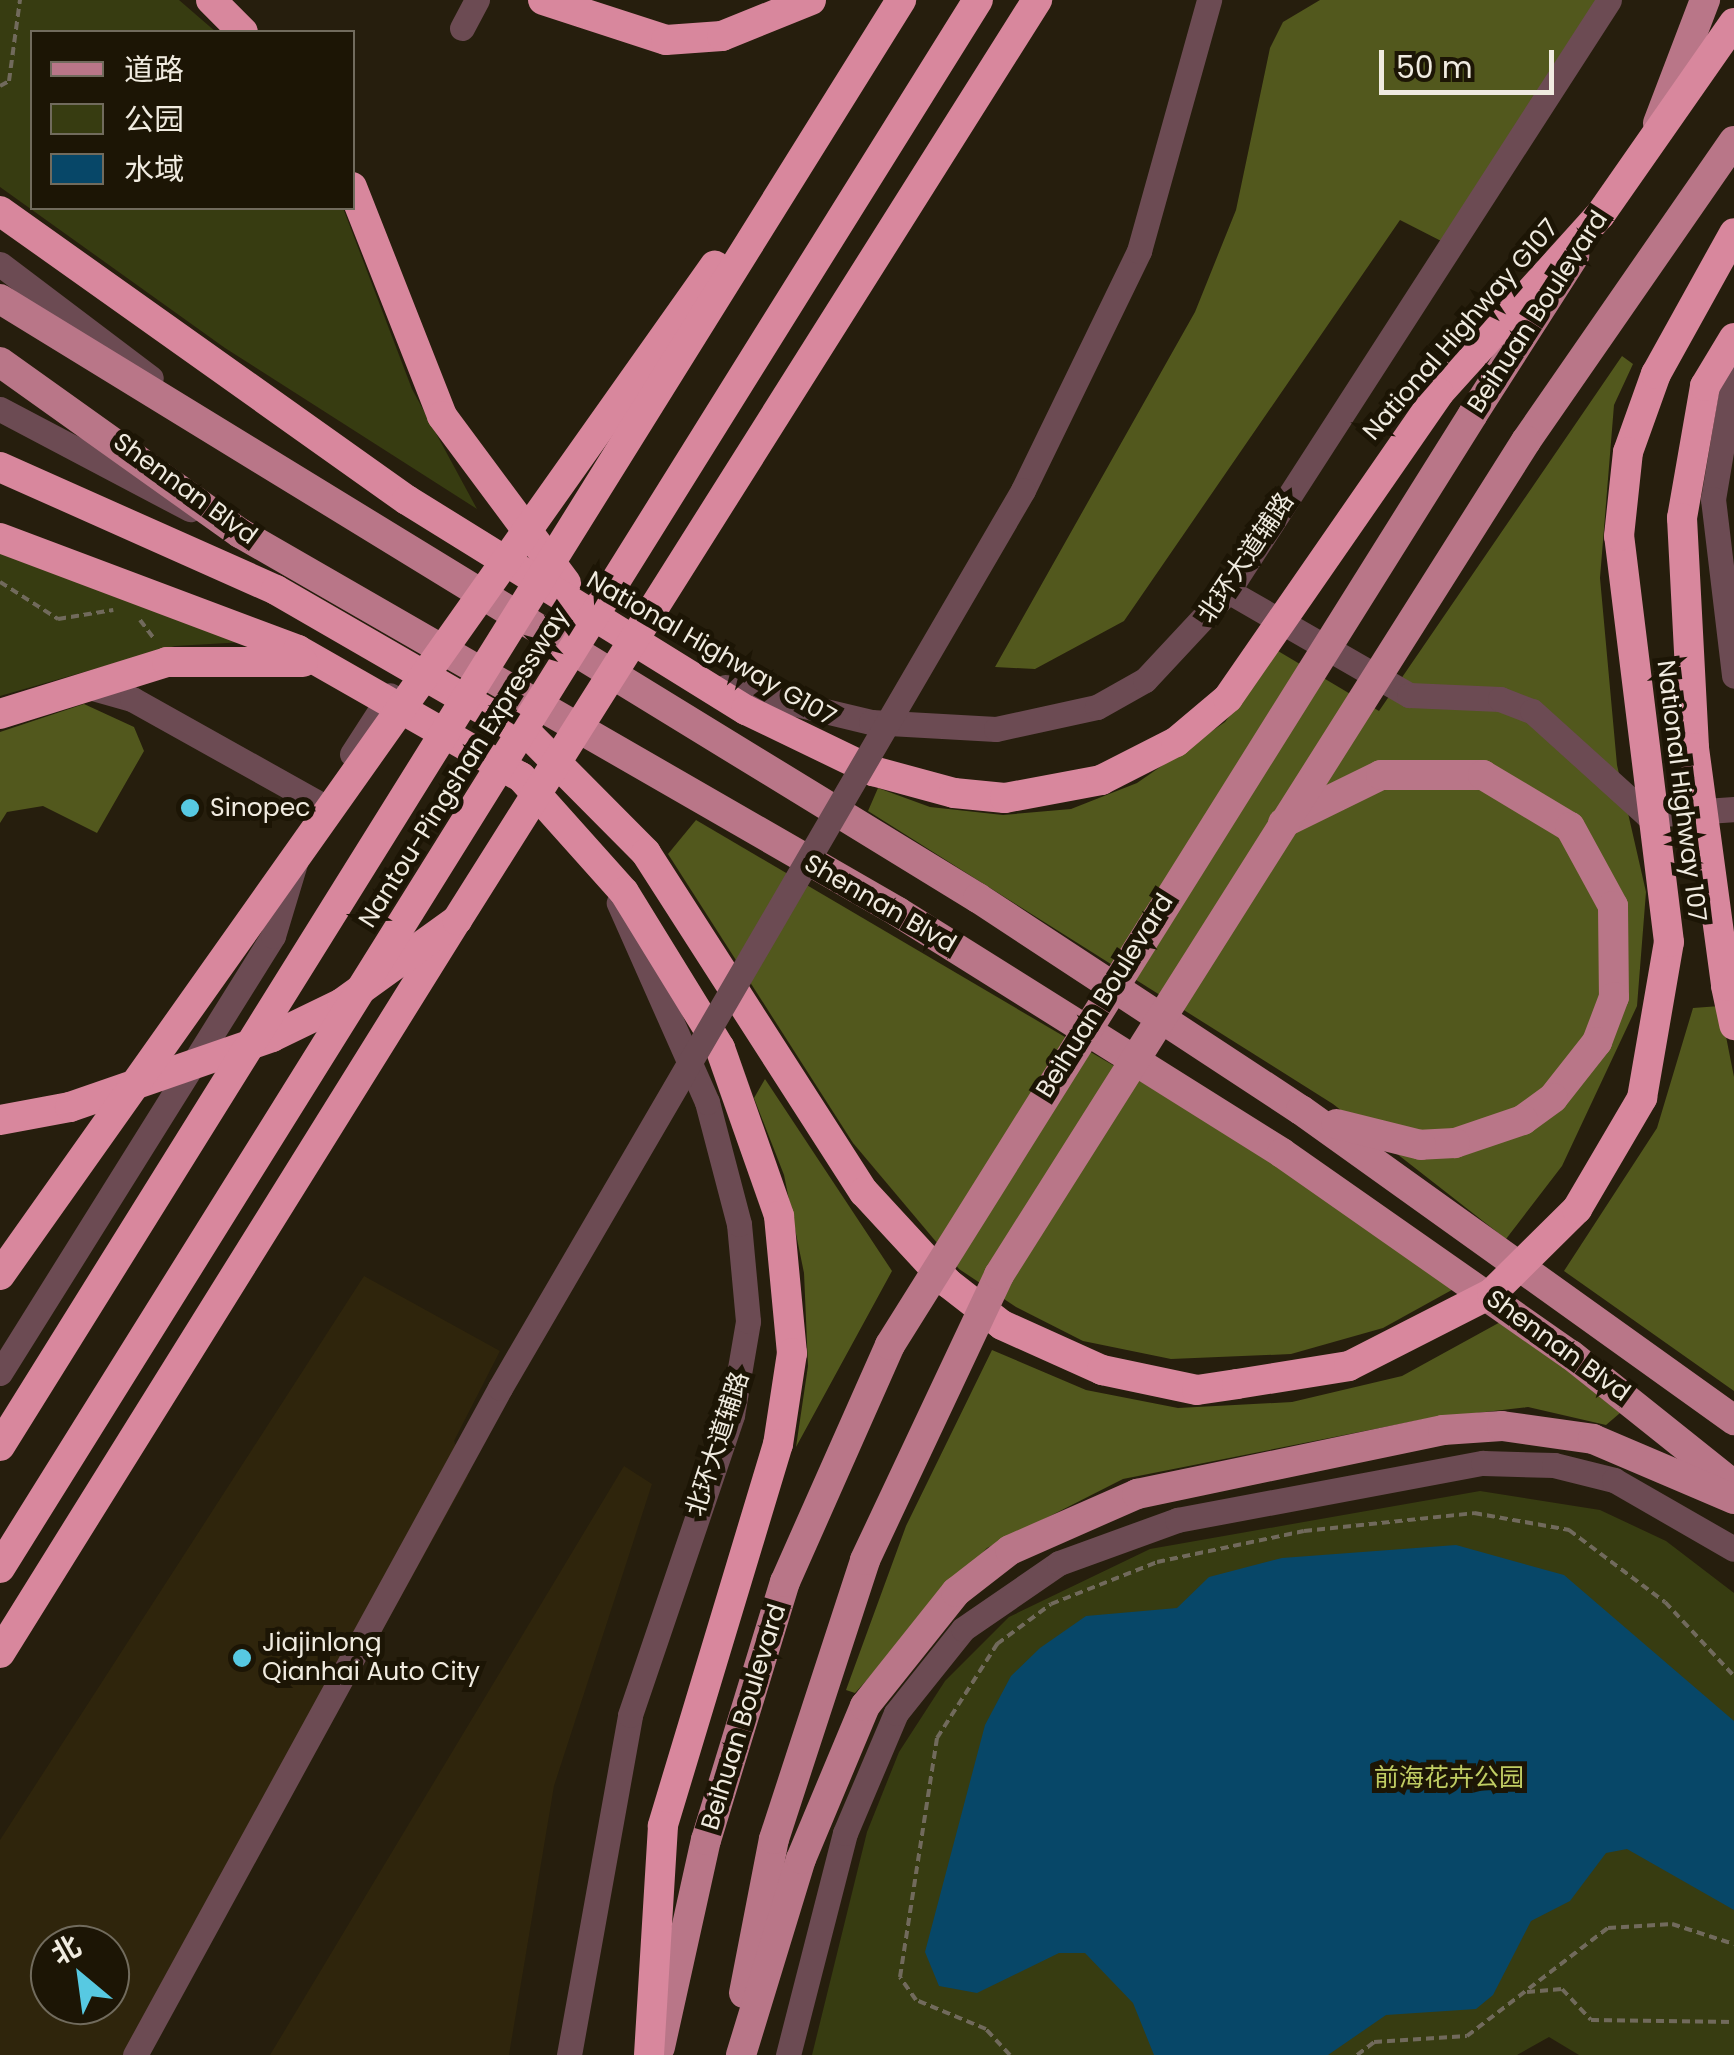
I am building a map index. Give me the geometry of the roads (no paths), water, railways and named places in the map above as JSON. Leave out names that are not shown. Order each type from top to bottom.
[{"type":"highway","points":[[210,0],[241,30]]},
{"type":"highway","points":[[543,0],[666,40],[722,36],[811,0]]},
{"type":"highway","name":"Nantou-Pingshan Expressway","points":[[0,1446],[901,0]]},
{"type":"highway","name":"Nantou-Pingshan Expressway","points":[[0,1568],[978,0]]},
{"type":"highway","points":[[0,1653],[456,920],[1037,0]]},
{"type":"highway","name":"Beihuan Boulevard","points":[[1600,216],[1734,22]]},
{"type":"highway","points":[[0,1275],[607,411],[810,146]]},
{"type":"highway","points":[[355,195],[442,416],[494,496],[610,628]]},
{"type":"highway","name":"National Highway G107","points":[[0,211],[286,418],[658,659],[824,750],[911,784],[1005,798],[1101,780],[1176,742],[1228,698],[1439,393],[1600,216]]},
{"type":"highway","name":"National Highway 107","points":[[490,709],[628,831],[864,1192],[948,1283],[1002,1325],[1102,1370],[1197,1390],[1349,1366],[1492,1293],[1577,1210],[1642,1098],[1662,1022],[1670,942],[1619,536],[1628,452],[1656,374],[1734,232]]},
{"type":"highway","points":[[1734,338],[1705,386],[1682,518],[1694,748],[1734,1025]]},
{"type":"highway","points":[[0,467],[261,582],[490,709],[586,737]]},
{"type":"highway","points":[[0,538],[344,672],[390,695],[521,776],[590,847],[662,945],[720,1048],[779,1216],[791,1306],[778,1444],[663,1826],[649,2055]]},
{"type":"highway","points":[[0,714],[74,687],[166,662],[249,656],[344,672]]},
{"type":"highway","points":[[0,1120],[70,1107],[272,1036],[342,1003],[456,920]]},
{"type":"main road","points":[[1650,143],[1705,0]]},
{"type":"main road","points":[[738,2055],[774,1839],[835,1638],[960,1349],[1036,1210],[1526,440],[1734,141]]},
{"type":"main road","name":"Beihuan Boulevard","points":[[659,2055],[706,1840],[785,1582],[890,1346],[1600,216]]},
{"type":"main road","name":"Shennan Blvd","points":[[0,299],[978,898],[1301,1110],[1674,1370],[1734,1420]]},
{"type":"main road","name":"Shennan Blvd","points":[[0,362],[240,533],[586,737],[898,912],[1282,1153],[1600,1376],[1734,1484]]},
{"type":"main road","points":[[1283,823],[1381,775],[1452,770],[1531,796],[1570,827],[1598,868],[1619,948],[1614,997],[1598,1042],[1553,1098],[1489,1135],[1421,1145],[1301,1110]]},
{"type":"main road","points":[[738,2055],[801,1859],[865,1706],[956,1592],[1010,1550],[1137,1494],[1444,1430],[1502,1426],[1593,1439],[1734,1499]]},
{"type":"street","points":[[462,28],[477,0]]},
{"type":"street","points":[[135,2055],[500,1388],[1023,490],[1139,251],[1210,0]]},
{"type":"street","name":"北环大道辅路","points":[[658,659],[802,708],[996,729],[1097,707],[1146,680],[1228,591],[1609,0]]},
{"type":"street","points":[[0,264],[227,435]]},
{"type":"street","points":[[1734,374],[1713,499],[1734,676]]},
{"type":"street","points":[[0,409],[240,533]]},
{"type":"street","points":[[1228,591],[1409,696],[1500,699],[1532,712],[1648,815],[1734,809]]},
{"type":"street","points":[[74,687],[132,699],[320,804]]},
{"type":"street","points":[[0,1373],[274,936],[320,804],[390,695]]},
{"type":"street","name":"北环大道辅路","points":[[569,2055],[630,1715],[732,1415],[748,1321],[739,1224],[707,1102],[590,847]]},
{"type":"street","points":[[788,2055],[844,1833],[896,1713],[964,1628],[1058,1564],[1178,1520],[1482,1463],[1554,1465],[1614,1480],[1734,1549]]},
{"type":"water","name":"前海花卉公园","points":[[1456,1545],[1564,1575],[1734,1721],[1734,1910],[1627,1849],[1606,1853],[1570,1901],[1531,1921],[1493,1995],[1476,2009],[1386,2015],[1328,2055],[1154,2055],[1133,2003],[1085,1953],[1059,1953],[977,1993],[939,1986],[925,1952],[985,1725],[1011,1676],[1040,1648],[1086,1616],[1177,1608],[1209,1577],[1282,1558]]},
{"type":"place","name":"Sinopec","points":[[190,808]]},
{"type":"place","name":"Jiajinlong Qianhai Auto City","points":[[242,1658]]}]
